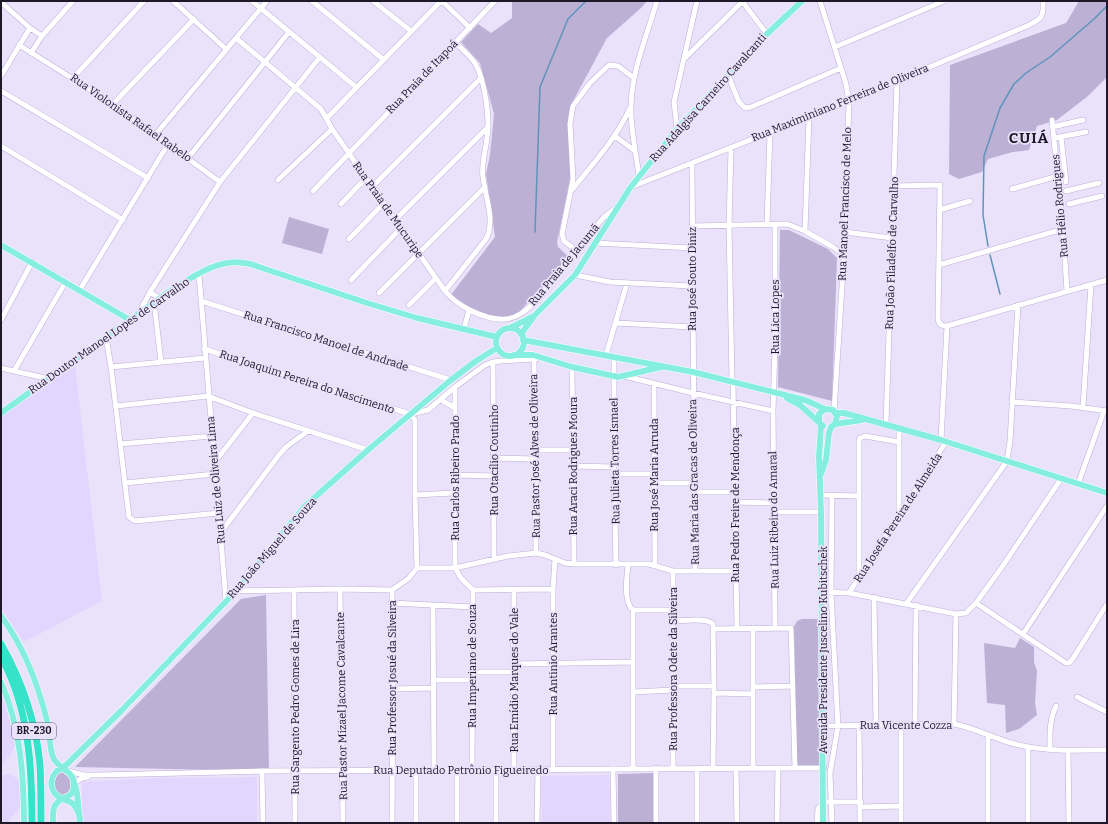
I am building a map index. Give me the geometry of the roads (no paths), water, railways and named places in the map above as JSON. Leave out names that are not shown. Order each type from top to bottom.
[{"type":"highway","name":"BR-230","points":[[1,644],[10,660],[26,698],[34,732],[40,765],[41,821]]},
{"type":"highway","name":"BR-230","points":[[1,656],[19,700],[28,735],[31,765],[32,823]]},
{"type":"main road","name":"Rua Adalgisa Carneiro Cavalcanti","points":[[522,337],[535,315],[575,275],[594,243],[639,175],[677,129],[767,34],[802,1]]},
{"type":"main road","points":[[1,245],[130,320]]},
{"type":"main road","name":"Rua Doutor Manoel Lopes de Carvalho","points":[[1,413],[157,300],[199,274],[222,264],[243,262],[417,318],[497,337]]},
{"type":"main road","name":"Rua Adalgisa Carneiro Cavalcanti","points":[[509,328],[535,315]]},
{"type":"main road","points":[[663,366],[624,376],[613,377],[572,367],[533,355],[510,356],[502,354],[497,348],[497,337],[501,331],[509,328],[514,329],[522,337],[693,372],[774,392],[805,400],[835,412],[844,413],[944,441],[1107,494]]},
{"type":"main road","points":[[514,355],[521,349],[522,337]]},
{"type":"main road","name":"Rua João Miguel de Souza","points":[[65,769],[236,591],[305,506],[368,450],[451,380],[476,361],[497,348]]},
{"type":"main road","points":[[780,394],[800,405],[824,427],[864,419]]},
{"type":"main road","points":[[820,423],[819,414],[825,409]]},
{"type":"main road","points":[[820,478],[826,460],[833,425],[837,420],[835,412]]},
{"type":"main road","name":"Avenida Presidente Juscelino Kubitschek","points":[[820,423],[819,457],[822,512],[822,726],[824,768],[823,823]]},
{"type":"main road","points":[[1,616],[16,638],[33,674],[46,715],[52,756],[59,765],[72,776],[77,793],[80,820]]},
{"type":"main road","points":[[1,682],[8,699],[18,742],[24,800],[24,823]]},
{"type":"main road","points":[[65,769],[58,769],[54,773],[51,779],[54,791],[56,795],[62,799],[72,802],[77,809],[80,820]]},
{"type":"main road","points":[[53,823],[54,807],[62,799],[69,797],[74,783]]},
{"type":"street","points":[[31,53],[42,36],[73,1]]},
{"type":"street","points":[[73,78],[144,1]]},
{"type":"street","points":[[173,1],[226,49]]},
{"type":"street","points":[[252,1],[356,87]]},
{"type":"street","points":[[156,134],[267,1]]},
{"type":"street","points":[[312,1],[384,60]]},
{"type":"street","points":[[373,1],[411,31]]},
{"type":"street","name":"Rua Praia de Itapoá","points":[[313,191],[495,1]]},
{"type":"street","points":[[639,175],[631,107],[634,78],[657,1]]},
{"type":"street","points":[[677,129],[674,102],[697,1]]},
{"type":"street","points":[[684,59],[742,1],[767,34]]},
{"type":"street","name":"Rua Manoel Francisco de Melo","points":[[820,1],[846,84],[849,101],[844,256],[835,412]]},
{"type":"street","points":[[834,47],[944,1]]},
{"type":"street","name":"Rua Maximiniano Ferreira de Oliveira","points":[[630,188],[898,81],[1037,21],[1041,18],[1044,10],[1043,1]]},
{"type":"street","points":[[2,2],[30,28],[42,36]]},
{"type":"street","points":[[327,118],[439,2],[470,28]]},
{"type":"street","points":[[113,104],[194,19]]},
{"type":"street","points":[[1,76],[30,28]]},
{"type":"street","points":[[188,158],[290,32]]},
{"type":"street","name":"Rua Praia de Mucuripe","points":[[236,38],[321,109],[348,153],[444,291]]},
{"type":"street","points":[[444,291],[486,239],[489,233],[489,208],[483,167],[488,127],[488,107],[474,62],[456,43]]},
{"type":"street","name":"Rua Violonista Rafael Rabelo","points":[[19,46],[113,104],[220,182]]},
{"type":"street","points":[[139,314],[150,292],[220,182],[320,57]]},
{"type":"street","points":[[577,251],[564,241],[562,234],[571,192],[573,167],[570,117],[573,106],[590,83],[609,65],[618,66],[634,78]]},
{"type":"street","points":[[728,75],[739,102],[744,108],[751,107],[841,68]]},
{"type":"street","points":[[372,187],[480,78]]},
{"type":"street","name":"Rua João Filadelfo de Carvalho","points":[[886,425],[898,81]]},
{"type":"street","points":[[1,91],[148,178]]},
{"type":"street","points":[[571,192],[615,136],[631,107]]},
{"type":"street","points":[[805,230],[809,116]]},
{"type":"street","name":"Rua Hélio Rodrigues","points":[[1052,120],[1068,291]]},
{"type":"street","points":[[1052,127],[1083,120]]},
{"type":"street","points":[[395,220],[488,127]]},
{"type":"street","points":[[278,180],[332,129]]},
{"type":"street","points":[[767,224],[770,132]]},
{"type":"street","points":[[1054,138],[1086,132]]},
{"type":"street","points":[[615,136],[635,150]]},
{"type":"street","points":[[1061,137],[1066,182]]},
{"type":"street","points":[[80,291],[168,144]]},
{"type":"street","points":[[1,146],[123,220]]},
{"type":"street","name":"Rua Pedro Freire de Mendonça","points":[[731,148],[729,225],[736,492],[736,629]]},
{"type":"street","name":"Rua José Souto Diniz","points":[[692,164],[693,393]]},
{"type":"street","points":[[1012,189],[1058,176]]},
{"type":"street","points":[[341,204],[366,178]]},
{"type":"street","points":[[1066,191],[1099,183]]},
{"type":"street","points":[[894,186],[940,185],[938,321],[941,325],[947,326],[1107,280]]},
{"type":"street","points":[[380,293],[485,187]]},
{"type":"street","points":[[1068,204],[1102,196]]},
{"type":"street","points":[[939,210],[970,201]]},
{"type":"street","points":[[349,239],[383,204]]},
{"type":"street","name":"Rua Praia de Jacumã","points":[[444,291],[455,301],[469,310],[499,319],[506,319],[519,315],[533,304],[603,218],[618,206]]},
{"type":"street","name":"Rua Lica Lopes","points":[[773,411],[776,224]]},
{"type":"street","points":[[692,226],[787,224],[805,230],[833,247],[844,256]]},
{"type":"street","points":[[351,280],[401,228]]},
{"type":"street","points":[[939,265],[1063,229]]},
{"type":"street","points":[[845,232],[892,238]]},
{"type":"street","points":[[594,243],[692,248]]},
{"type":"street","points":[[1,320],[32,262]]},
{"type":"street","name":"Rua Luiz de Oliveira Lima","points":[[199,274],[226,601]]},
{"type":"street","points":[[575,275],[610,282],[692,286]]},
{"type":"street","points":[[409,305],[436,278]]},
{"type":"street","points":[[14,371],[65,283]]},
{"type":"street","points":[[606,355],[627,283]]},
{"type":"street","points":[[1083,407],[1091,285]]},
{"type":"street","points":[[150,292],[157,300],[161,362]]},
{"type":"street","name":"Rua Francisco Manoel de Andrade","points":[[201,301],[451,380]]},
{"type":"street","points":[[906,604],[1007,461],[1010,442],[1018,305]]},
{"type":"street","points":[[464,329],[469,310]]},
{"type":"street","points":[[616,323],[692,327]]},
{"type":"street","points":[[944,441],[947,326]]},
{"type":"street","points":[[106,337],[116,406],[128,514],[131,519],[135,521],[219,513]]},
{"type":"street","name":"Rua Joaquim Pereira do Nascimento","points":[[204,349],[410,414]]},
{"type":"street","name":"Rua Julieta Torres Ismael","points":[[614,357],[616,565]]},
{"type":"street","points":[[111,367],[205,358]]},
{"type":"street","points":[[544,358],[493,362],[476,371],[428,410],[410,414],[415,420],[417,568],[455,568],[494,559],[536,553],[574,564],[649,564],[672,571],[735,571]]},
{"type":"street","name":"Rua Pastor José Alves de Oliveira","points":[[534,359],[536,553]]},
{"type":"street","name":"Rua Otacílio Coutinho","points":[[493,362],[494,559]]},
{"type":"street","name":"Rua Araci Rodrigues Moura","points":[[572,367],[574,564]]},
{"type":"street","points":[[1,368],[49,379]]},
{"type":"street","points":[[624,376],[773,411]]},
{"type":"street","name":"Rua José Maria Arruda","points":[[654,384],[653,474],[655,565]]},
{"type":"street","name":"Rua Carlos Ribeiro Prado","points":[[455,387],[455,568]]},
{"type":"street","name":"Rua Maria das Gracas de Oliveira","points":[[693,393],[695,571]]},
{"type":"street","points":[[116,406],[208,396],[253,413],[368,450]]},
{"type":"street","points":[[441,400],[455,408]]},
{"type":"street","points":[[1012,402],[1083,407],[1106,411],[1078,484]]},
{"type":"street","name":"Rua Luiz Ribeiro do Amaral","points":[[773,411],[775,628]]},
{"type":"street","points":[[214,463],[253,413]]},
{"type":"street","points":[[899,428],[899,517]]},
{"type":"street","points":[[221,532],[278,455],[308,430]]},
{"type":"street","points":[[120,444],[212,436]]},
{"type":"street","points":[[859,578],[858,450],[860,438],[866,436],[899,442]]},
{"type":"street","name":"Rua Josefa Pereira de Almeida","points":[[849,593],[899,517],[944,441]]},
{"type":"street","points":[[534,450],[574,450]]},
{"type":"street","points":[[494,458],[534,459]]},
{"type":"street","points":[[574,466],[614,467]]},
{"type":"street","points":[[124,483],[215,474]]},
{"type":"street","points":[[614,474],[653,474]]},
{"type":"street","points":[[454,475],[494,476]]},
{"type":"street","points":[[821,592],[849,593],[956,614],[966,614],[1002,567],[1061,479]]},
{"type":"street","points":[[654,483],[695,483]]},
{"type":"street","points":[[695,492],[736,492]]},
{"type":"street","points":[[415,495],[454,493]]},
{"type":"street","points":[[821,495],[858,496]]},
{"type":"street","points":[[832,495],[831,592],[838,726],[830,773],[832,823]]},
{"type":"street","points":[[736,502],[774,502]]},
{"type":"street","points":[[1023,634],[1107,506]]},
{"type":"street","points":[[775,512],[822,512]]},
{"type":"street","points":[[822,543],[832,544]]},
{"type":"street","name":"Rua Antinio Arantes","points":[[553,769],[553,590],[555,559]]},
{"type":"street","points":[[628,564],[627,601],[633,610],[633,769]]},
{"type":"street","name":"Rua Professor Josué da Silveira","points":[[392,823],[392,590],[409,578],[417,568]]},
{"type":"street","name":"Rua Imperiano de Souza","points":[[455,568],[461,578],[473,590],[472,770]]},
{"type":"street","name":"Rua Professora Odete da Silveira","points":[[672,571],[674,688],[673,768]]},
{"type":"street","points":[[236,591],[340,589],[392,590]]},
{"type":"street","name":"Rua Pastor Mizael Jacome Cavalcante","points":[[340,589],[343,823]]},
{"type":"street","name":"Rua Sargento Pedro Gomes de Lira","points":[[294,590],[295,823]]},
{"type":"street","points":[[473,590],[553,590]]},
{"type":"street","name":"Rua Emídio Marques do Vale","points":[[514,590],[514,770]]},
{"type":"street","points":[[874,597],[876,724]]},
{"type":"street","points":[[976,602],[1069,663],[1107,604]]},
{"type":"street","points":[[391,603],[473,607]]},
{"type":"street","points":[[915,724],[916,605]]},
{"type":"street","points":[[433,606],[434,770]]},
{"type":"street","points":[[633,610],[673,610]]},
{"type":"street","points":[[954,724],[956,614]]},
{"type":"street","points":[[673,621],[709,620],[712,622],[714,629],[713,768]]},
{"type":"street","points":[[753,628],[753,768]]},
{"type":"street","points":[[714,629],[792,628],[795,768]]},
{"type":"street","points":[[513,664],[632,662]]},
{"type":"street","points":[[473,672],[513,672]]},
{"type":"street","points":[[433,680],[473,680]]},
{"type":"street","points":[[633,692],[714,686]]},
{"type":"street","points":[[753,687],[793,686]]},
{"type":"street","points":[[393,689],[433,688]]},
{"type":"street","points":[[714,693],[753,694]]},
{"type":"street","points":[[1077,697],[1107,712]]},
{"type":"street","points":[[1050,750],[1050,723],[1056,706]]},
{"type":"street","points":[[901,724],[901,823]]},
{"type":"street","name":"Rua Vicente Cozza","points":[[822,726],[954,724],[966,726],[988,736],[1028,747],[1050,750],[1107,750]]},
{"type":"street","points":[[859,725],[860,823]]},
{"type":"street","points":[[988,736],[988,823]]},
{"type":"street","points":[[1028,747],[1028,823]]},
{"type":"street","points":[[1068,750],[1068,823]]},
{"type":"street","points":[[656,768],[656,823]]},
{"type":"street","points":[[697,768],[697,823]]},
{"type":"street","points":[[736,768],[737,823]]},
{"type":"street","points":[[777,823],[778,768]]},
{"type":"street","name":"Rua Deputado Petrônio Figueiredo","points":[[65,769],[84,775],[99,775],[343,770],[392,771],[824,768]]},
{"type":"street","points":[[537,823],[538,769]]},
{"type":"street","points":[[613,769],[614,823]]},
{"type":"street","points":[[416,770],[416,823]]},
{"type":"street","points":[[457,770],[457,823]]},
{"type":"street","points":[[496,770],[496,823]]},
{"type":"street","points":[[262,771],[263,823]]},
{"type":"street","name":"Rua Deputado Petrônio Figueiredo","points":[[74,783],[82,778],[99,775]]},
{"type":"street","points":[[817,823],[818,809],[824,802],[901,806]]},
{"type":"waterway","points":[[535,232],[540,87],[568,19],[586,1]]},
{"type":"waterway","points":[[988,246],[983,215],[984,156],[1000,108],[1014,84],[1026,73],[1050,57],[1107,6]]},
{"type":"waterway","points":[[990,255],[1000,294]]},
{"type":"district","name":"CUIÁ","points":[[1029,138]]}]
